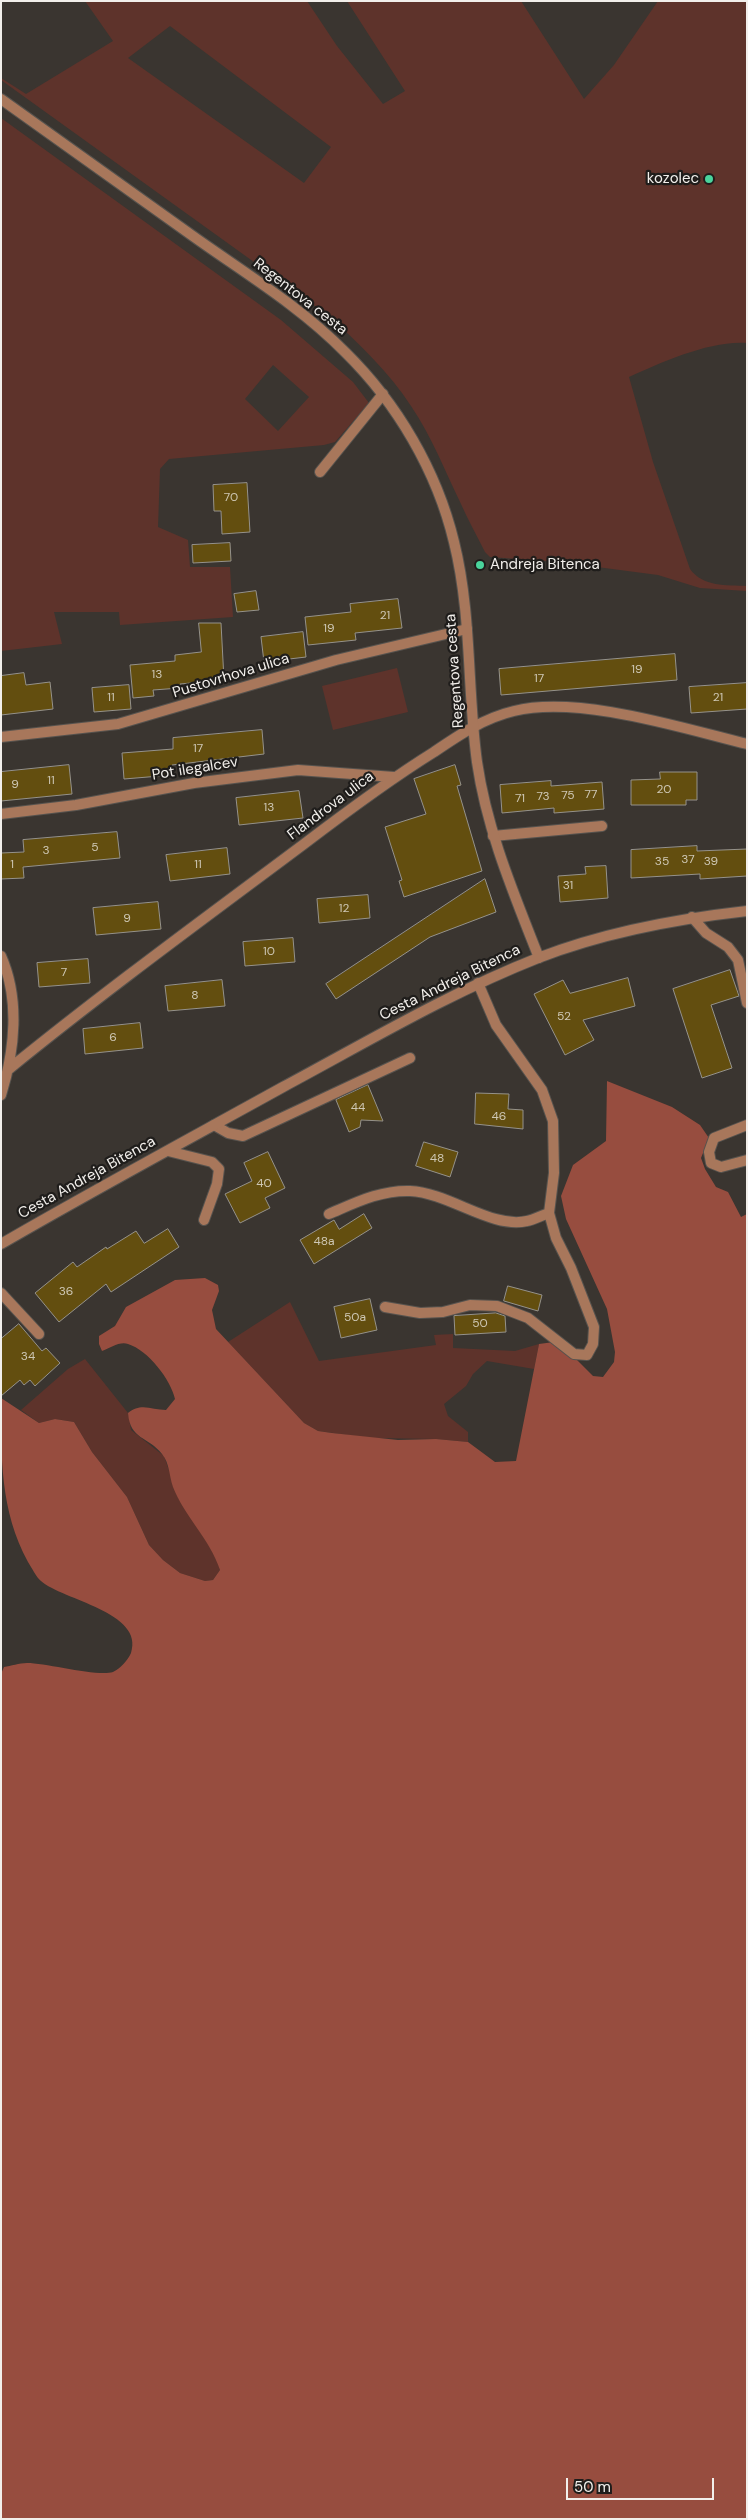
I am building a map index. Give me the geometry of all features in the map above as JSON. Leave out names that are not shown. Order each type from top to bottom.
[{"type":"street","name":"Regentova cesta","points":[[1,99],[312,322],[344,350],[382,394],[407,430],[424,460],[446,516],[460,570],[467,629],[473,727],[483,797],[493,836],[539,958]]},
{"type":"street","points":[[320,472],[382,394]]},
{"type":"street","name":"Pustovrhova ulica","points":[[1,737],[127,722],[336,660],[467,629]]},
{"type":"street","name":"Flandrova ulica","points":[[9,1069],[67,1021],[394,777],[473,727],[515,710],[556,707],[623,714],[747,744]]},
{"type":"street","name":"Pot ilegalcev","points":[[1,814],[76,805],[194,783],[298,770],[394,777]]},
{"type":"street","points":[[493,836],[602,826]]},
{"type":"street","name":"Cesta Andreja Bitenca","points":[[1,1244],[402,1022],[478,983],[539,958],[618,933],[692,917],[747,911]]},
{"type":"street","points":[[692,917],[706,933],[728,947],[738,960],[747,1003]]},
{"type":"street","points":[[1,956],[5,972],[11,982],[14,1027],[9,1069],[1,1095]]},
{"type":"street","points":[[385,1307],[420,1313],[443,1312],[470,1305],[497,1306],[528,1318],[574,1354],[587,1355],[593,1344],[594,1327],[578,1284],[556,1238],[549,1213],[554,1173],[553,1121],[542,1090],[496,1025],[478,983]]},
{"type":"street","points":[[214,1125],[228,1133],[243,1136],[410,1058]]},
{"type":"street","points":[[747,1125],[714,1138],[709,1152],[710,1163],[721,1167],[747,1160]]},
{"type":"street","points":[[168,1151],[212,1162],[219,1169],[217,1184],[204,1220]]},
{"type":"street","points":[[329,1214],[373,1195],[409,1191],[440,1196],[502,1222],[527,1222],[549,1213]]},
{"type":"street","points":[[1,1293],[39,1334]]},
{"type":"shaded area","points":[[85,1],[307,1],[337,46],[383,104],[405,91],[347,1],[521,1],[584,99],[614,65],[658,1],[747,1],[747,343],[733,343],[703,348],[629,377],[653,462],[690,569],[695,575],[708,582],[747,586],[747,591],[700,588],[658,575],[559,562],[490,557],[485,552],[419,418],[393,382],[351,337],[329,316],[1,80],[1,78],[26,94],[113,41]],"holes":[[[170,26],[331,147],[304,183],[128,58]]]},
{"type":"shaded area","points":[[1,118],[281,320],[353,382],[369,403],[335,442],[324,445],[169,459],[160,469],[158,527],[188,540],[190,567],[230,567],[233,617],[120,625],[119,612],[54,612],[62,644],[1,651]],"holes":[[[273,365],[309,397],[278,431],[245,399]]]},
{"type":"shaded area","points":[[397,668],[408,712],[333,730],[322,686]]},
{"type":"shaded area","points":[[607,1081],[672,1107],[700,1125],[711,1141],[705,1148],[701,1158],[705,1169],[716,1187],[728,1192],[741,1217],[747,1214],[747,2519],[1,2519],[1,1674],[4,1667],[21,1663],[96,1673],[113,1672],[121,1667],[130,1656],[132,1639],[126,1627],[114,1617],[51,1588],[41,1581],[28,1562],[12,1523],[7,1503],[2,1463],[1,1398],[39,1423],[55,1419],[74,1422],[92,1452],[127,1497],[149,1545],[163,1560],[180,1573],[205,1581],[213,1580],[220,1570],[216,1559],[178,1498],[165,1458],[157,1448],[136,1433],[129,1422],[128,1413],[137,1408],[147,1407],[166,1410],[175,1399],[173,1391],[158,1367],[136,1347],[122,1343],[102,1351],[99,1344],[99,1336],[115,1326],[126,1307],[175,1280],[205,1278],[218,1285],[219,1291],[212,1310],[216,1329],[304,1423],[318,1431],[398,1440],[436,1439],[468,1442],[495,1462],[516,1461],[539,1344],[554,1342],[564,1347],[593,1376],[603,1377],[614,1362],[615,1352],[607,1309],[566,1219],[561,1196],[573,1165],[606,1141]]},
{"type":"shaded area","points":[[290,1302],[319,1361],[436,1345],[434,1335],[453,1334],[453,1348],[515,1351],[539,1344],[534,1369],[487,1361],[473,1374],[466,1386],[444,1404],[448,1416],[468,1432],[468,1442],[436,1439],[371,1438],[318,1431],[304,1423],[228,1342]]},
{"type":"shaded area","points":[[85,1359],[128,1413],[131,1430],[164,1456],[179,1499],[216,1556],[220,1570],[213,1580],[205,1581],[180,1573],[163,1560],[149,1545],[127,1497],[92,1452],[74,1422],[55,1419],[39,1423],[21,1410],[68,1369]]},
{"type":"building","points":[[247,483],[250,532],[222,534],[221,511],[214,511],[213,485]]},
{"type":"building","points":[[230,543],[231,561],[193,563],[192,545]]},
{"type":"building","points":[[256,591],[259,610],[237,612],[234,594]]},
{"type":"building","points":[[398,599],[402,628],[355,633],[356,640],[308,645],[305,617],[351,612],[350,604]]},
{"type":"building","points":[[199,623],[221,623],[224,680],[180,684],[180,688],[153,690],[154,696],[133,698],[130,665],[175,661],[175,655],[201,652]]},
{"type":"building","points":[[303,632],[306,657],[264,662],[261,637]]},
{"type":"building","points":[[675,654],[677,680],[501,695],[499,669]]},
{"type":"building","points":[[24,673],[26,685],[50,682],[53,709],[1,715],[1,676]]},
{"type":"building","points":[[747,683],[747,709],[691,713],[689,687]]},
{"type":"building","points":[[129,685],[131,709],[94,712],[92,688]]},
{"type":"building","points":[[262,730],[264,754],[172,765],[172,775],[124,779],[122,753],[173,749],[173,738]]},
{"type":"building","points":[[69,765],[72,794],[1,801],[1,772]]},
{"type":"building","points":[[455,765],[461,785],[457,786],[482,871],[404,897],[399,881],[402,880],[385,827],[426,814],[414,779]]},
{"type":"building","points":[[660,772],[697,772],[697,800],[686,800],[686,805],[631,805],[631,780],[660,779]]},
{"type":"building","points":[[551,781],[551,786],[602,782],[604,809],[554,813],[554,808],[502,813],[500,785]]},
{"type":"building","points":[[299,791],[303,818],[239,825],[236,798]]},
{"type":"building","points":[[117,832],[120,858],[23,867],[24,878],[1,879],[1,853],[24,852],[23,840]]},
{"type":"building","points":[[697,846],[697,851],[747,849],[747,876],[700,879],[700,874],[631,878],[631,850]]},
{"type":"building","points":[[227,848],[230,874],[170,881],[166,855]]},
{"type":"building","points":[[606,866],[608,898],[560,902],[558,876],[586,874],[585,867]]},
{"type":"building","points":[[485,879],[496,912],[430,937],[336,999],[326,984]]},
{"type":"building","points":[[368,895],[370,918],[319,923],[317,899]]},
{"type":"building","points":[[158,902],[161,929],[96,935],[93,908]]},
{"type":"building","points":[[293,938],[295,962],[245,966],[243,942]]},
{"type":"building","points":[[88,959],[90,983],[39,987],[37,963]]},
{"type":"building","points":[[730,970],[739,996],[711,1005],[732,1068],[702,1078],[673,989]]},
{"type":"building","points":[[628,978],[635,1006],[583,1020],[594,1040],[565,1055],[534,994],[563,980],[570,993]]},
{"type":"building","points":[[222,980],[225,1006],[168,1011],[165,986]]},
{"type":"building","points":[[140,1023],[143,1048],[85,1054],[83,1029]]},
{"type":"building","points":[[368,1085],[383,1121],[361,1120],[360,1127],[349,1132],[336,1100]]},
{"type":"building","points":[[476,1093],[509,1094],[508,1109],[523,1110],[523,1129],[475,1124]]},
{"type":"building","points":[[424,1142],[458,1152],[450,1177],[416,1166]]},
{"type":"building","points":[[268,1152],[285,1188],[265,1198],[270,1208],[240,1223],[225,1194],[252,1181],[244,1163]]},
{"type":"building","points":[[364,1214],[372,1228],[314,1264],[300,1240],[334,1220],[339,1229]]},
{"type":"building","points":[[168,1229],[179,1247],[111,1292],[106,1284],[59,1322],[35,1293],[73,1262],[77,1267],[106,1247],[107,1249],[136,1231],[144,1243]]},
{"type":"building","points":[[508,1286],[542,1295],[538,1311],[504,1301]]},
{"type":"building","points":[[370,1299],[377,1330],[341,1338],[334,1307]]},
{"type":"building","points":[[496,1313],[505,1316],[506,1332],[455,1335],[454,1316]]},
{"type":"building","points":[[19,1324],[42,1351],[46,1348],[60,1363],[35,1386],[30,1380],[24,1385],[20,1380],[1,1396],[1,1339]]},
{"type":"place","name":"kozolec","points":[[709,179]]},
{"type":"place","name":"Andreja Bitenca","points":[[480,565]]}]
